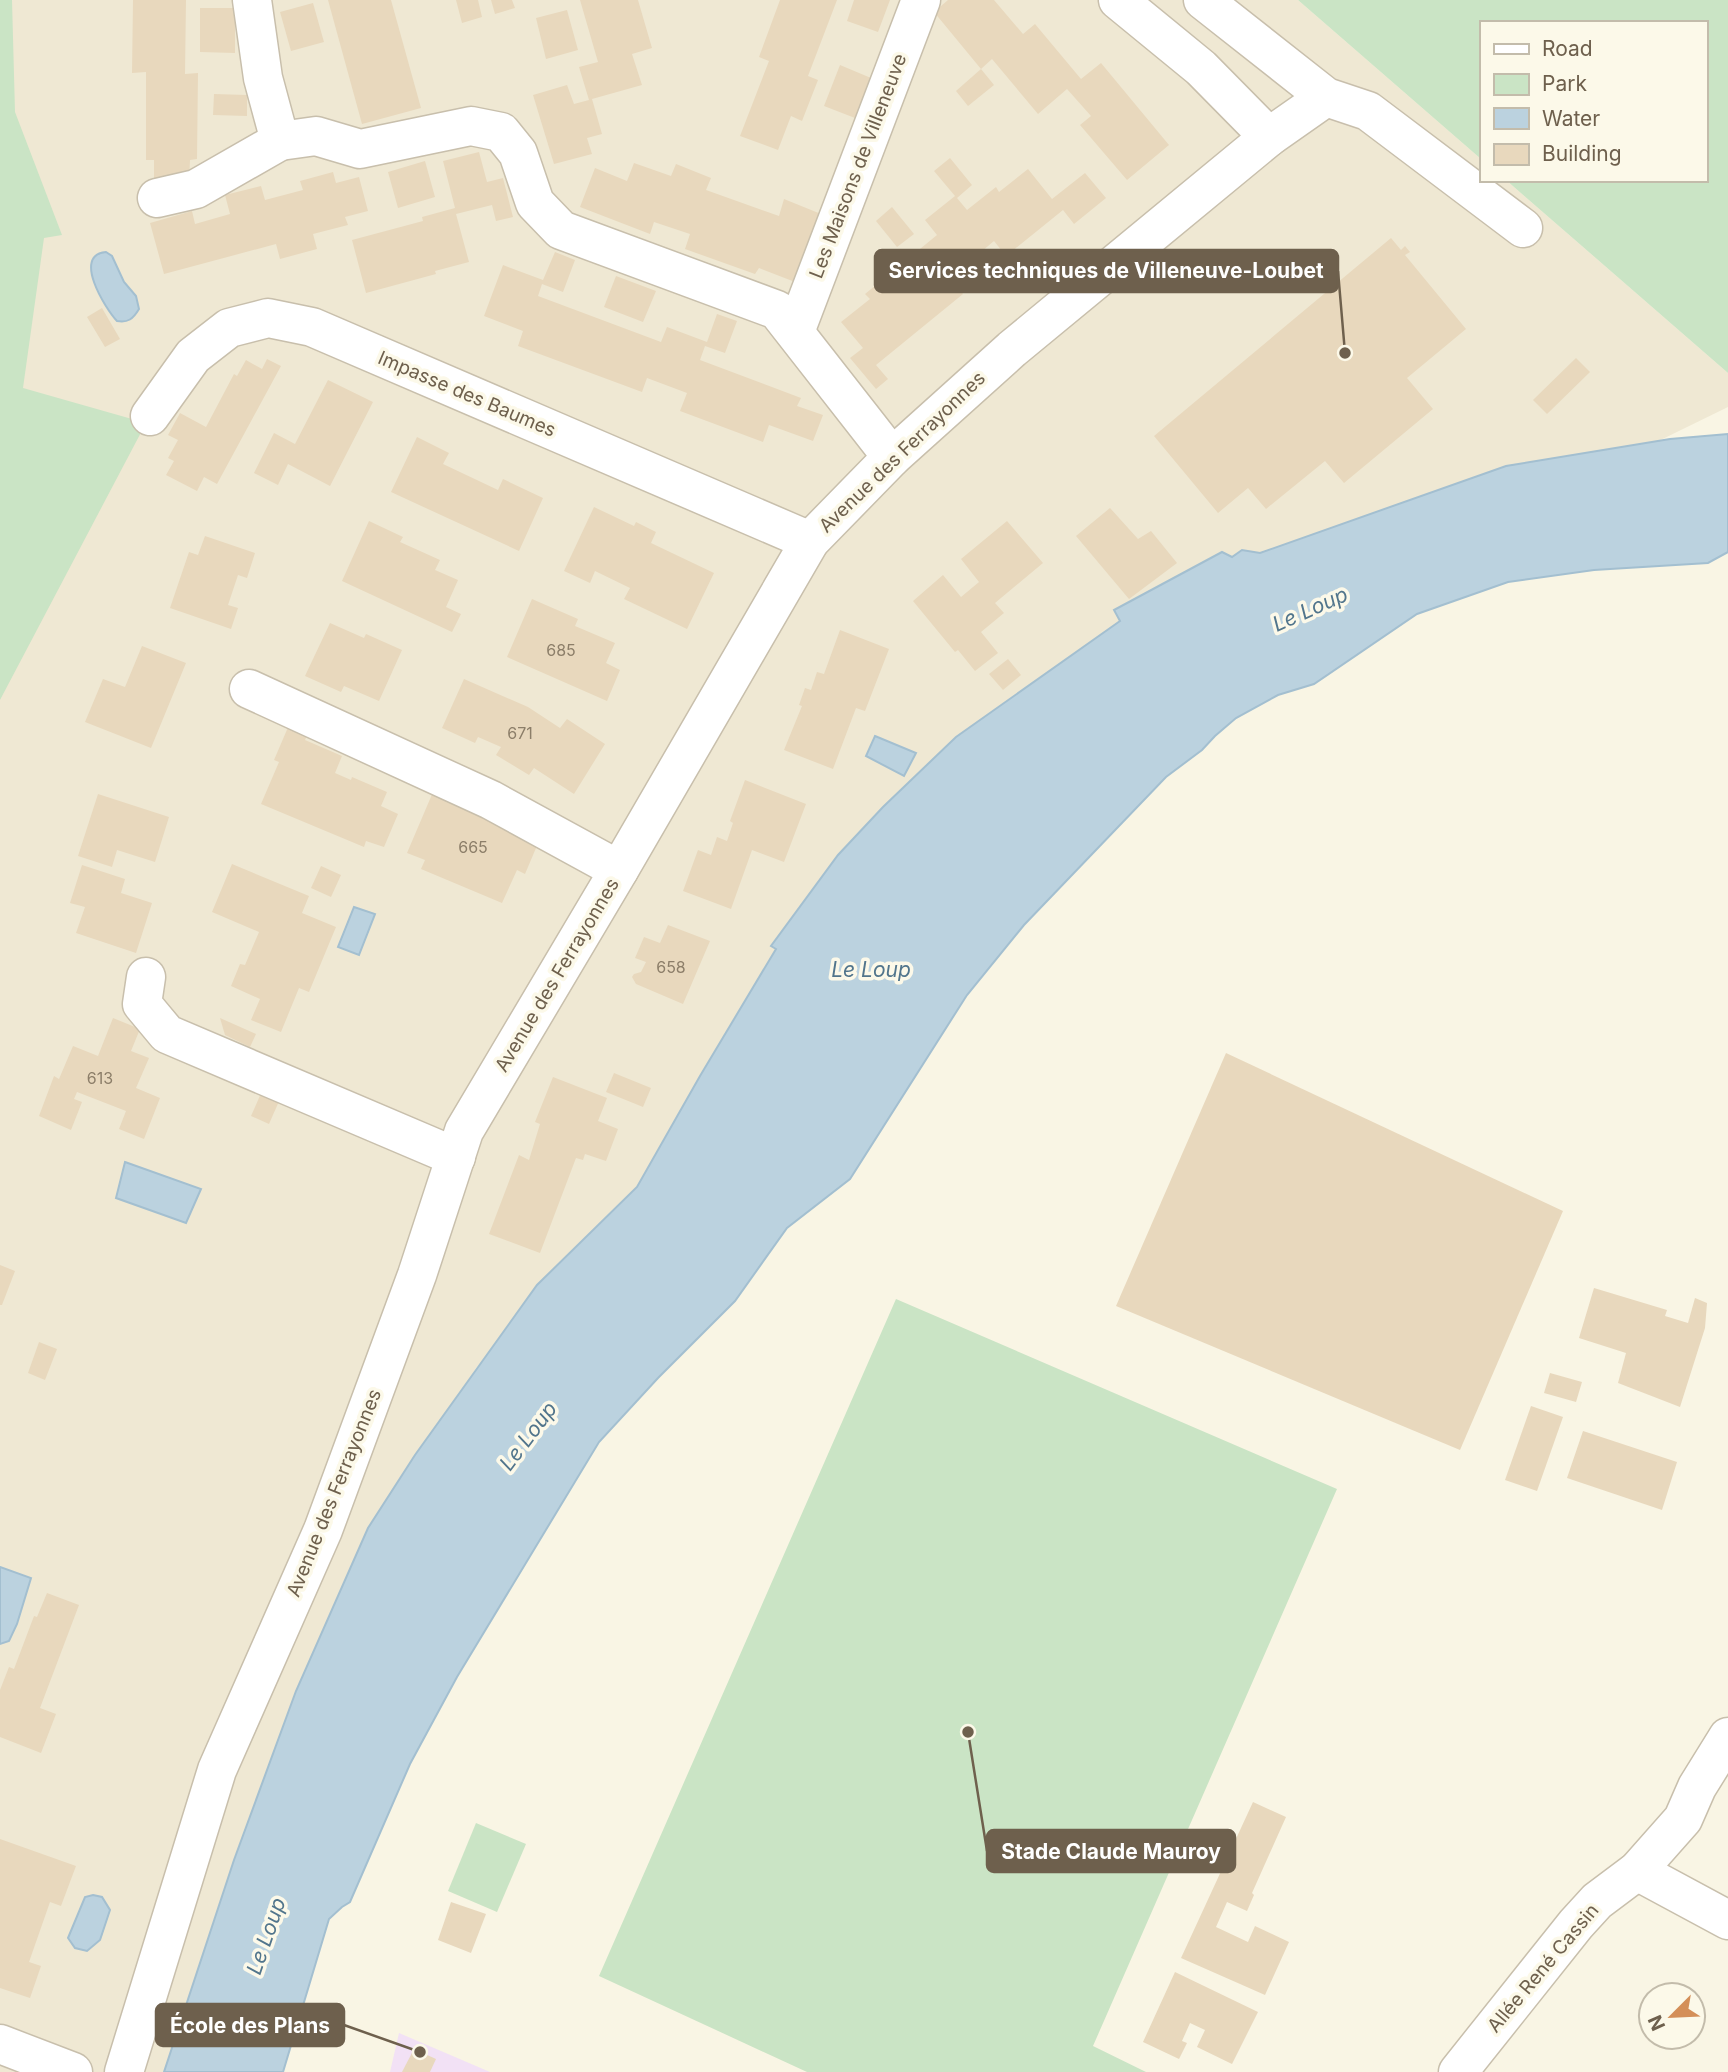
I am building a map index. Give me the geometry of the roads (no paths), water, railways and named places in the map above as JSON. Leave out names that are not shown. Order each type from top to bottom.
[{"type":"street","points":[[252,0],[263,78],[280,141]]},
{"type":"street","name":"Les Maisons de Villeneuve","points":[[795,332],[921,0]]},
{"type":"street","points":[[1118,0],[1201,68],[1269,137]]},
{"type":"street","points":[[1203,0],[1326,97],[1368,111],[1523,228]]},
{"type":"street","name":"Avenue des Ferrayonnes","points":[[124,2072],[217,1770],[323,1530],[416,1275],[464,1131],[620,870],[810,541],[892,457],[1012,349],[1269,137],[1326,97]]},
{"type":"street","points":[[157,198],[196,189],[280,141],[316,136],[360,149],[471,126],[501,132],[518,153],[534,203],[561,230],[777,310],[892,457]]},
{"type":"street","name":"Impasse des Baumes","points":[[150,416],[192,356],[229,328],[268,318],[312,327],[810,541]]},
{"type":"street","points":[[249,689],[491,800],[620,870]]},
{"type":"street","points":[[146,977],[142,1004],[167,1034],[456,1157]]},
{"type":"street","name":"Allée René Cassin","points":[[1458,2072],[1576,1924],[1597,1901],[1637,1871],[1683,1819],[1697,1787],[1728,1737]]},
{"type":"street","points":[[1637,1871],[1728,1920]]},
{"type":"street","points":[[0,2044],[73,2072]]},
{"type":"water","points":[[106,252],[112,256],[124,282],[136,296],[139,309],[127,321],[117,321],[94,283],[92,262],[96,255]]},
{"type":"water","name":"Le Loup","points":[[1728,434],[1728,552],[1708,563],[1594,570],[1508,582],[1417,614],[1314,684],[1278,695],[1236,718],[1202,750],[1166,777],[1024,925],[967,995],[850,1179],[787,1228],[735,1301],[599,1442],[457,1677],[410,1764],[350,1902],[329,1919],[283,2072],[164,2072],[234,1860],[296,1691],[368,1528],[415,1455],[537,1285],[637,1187],[776,949],[771,946],[838,855],[883,807],[956,737],[1120,621],[1114,610],[1222,552],[1232,557],[1242,550],[1260,553],[1506,466],[1670,439]]},
{"type":"water","points":[[875,736],[916,753],[904,776],[866,756]]},
{"type":"water","points":[[354,907],[375,914],[359,955],[338,947]]},
{"type":"water","points":[[125,1162],[201,1189],[186,1223],[116,1198]]},
{"type":"water","points":[[0,1567],[31,1578],[17,1624],[9,1641],[0,1644]]},
{"type":"water","points":[[85,1897],[102,1897],[110,1910],[100,1940],[87,1951],[75,1948],[68,1938]]},
{"type":"place","name":"Services techniques de Villeneuve-Loubet","points":[[1345,353]]},
{"type":"place","name":"Stade Claude Mauroy","points":[[968,1732]]},
{"type":"place","name":"École des Plans","points":[[420,2052]]}]
